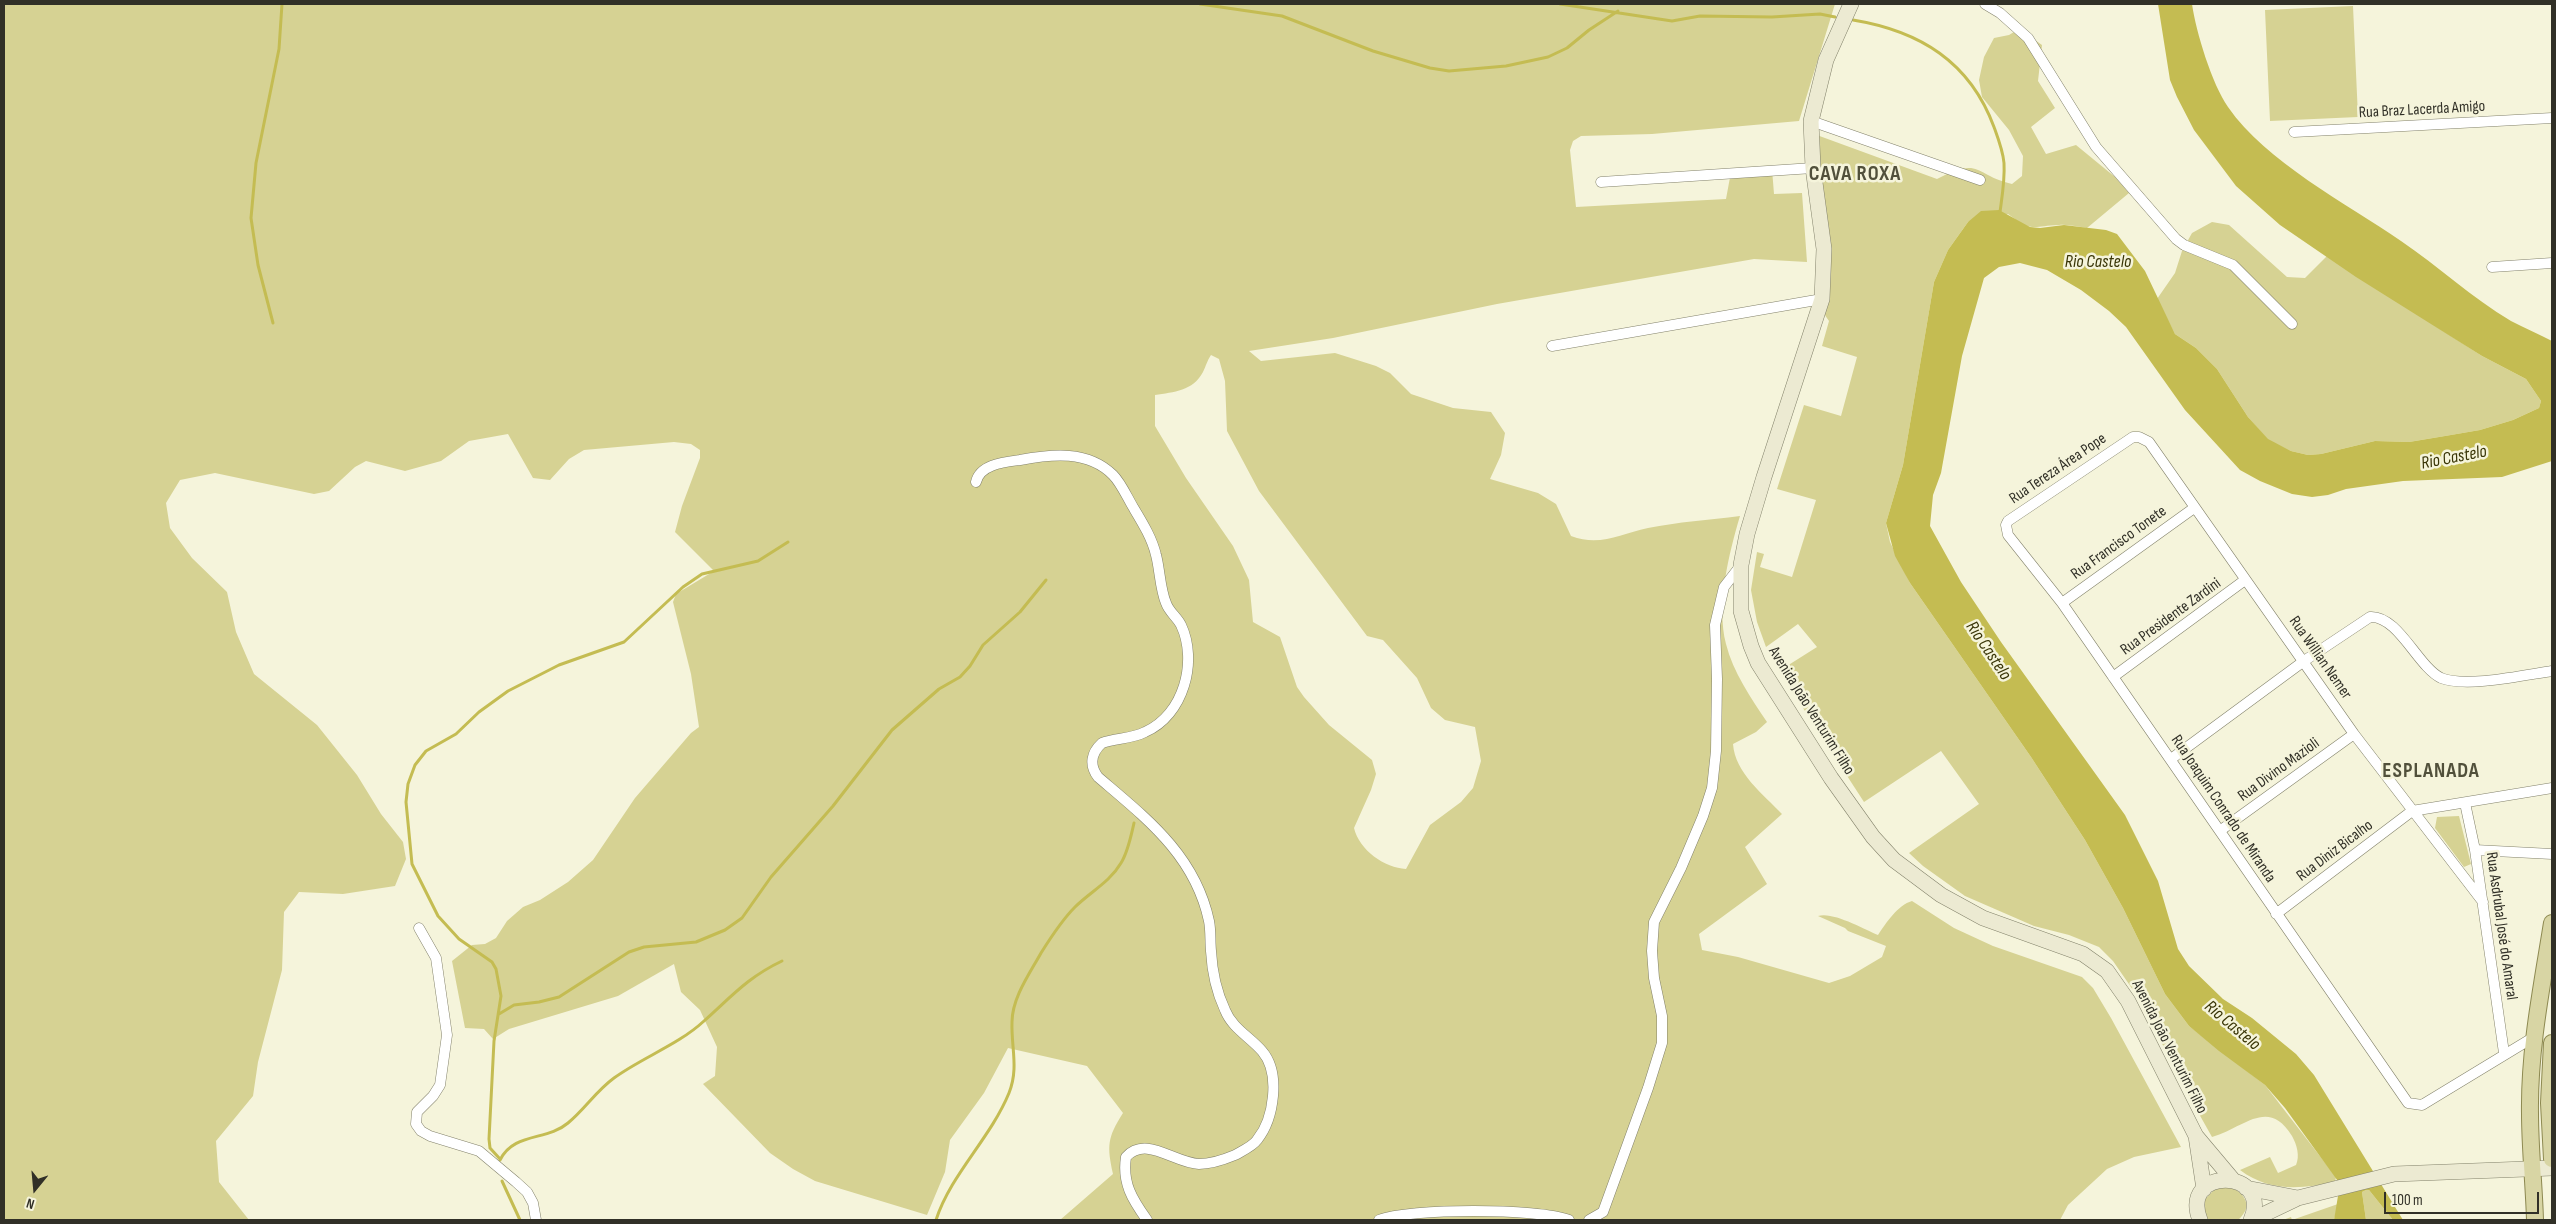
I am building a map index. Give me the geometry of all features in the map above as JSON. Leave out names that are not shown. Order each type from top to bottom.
[{"type":"main road","points":[[2535,1220],[2530,1114],[2534,1037],[2552,923]]},
{"type":"main road","points":[[2552,1043],[2549,1103],[2552,1159]]},
{"type":"street","name":"Avenida João Venturim Filho","points":[[1851,4],[1826,60],[1811,121],[1813,168],[1824,249],[1822,299],[1762,487],[1741,565],[1741,611],[1754,655],[1831,778],[1872,837],[1894,860],[1941,895],[1982,918],[2083,954],[2107,971],[2128,1001],[2196,1136],[2232,1180]]},
{"type":"street","points":[[1985,4],[2028,38],[2096,147],[2176,239],[2184,245],[2204,251],[2233,265],[2292,324]]},
{"type":"street","name":"Rua Braz Lacerda Amigo","points":[[2294,132],[2552,118]]},
{"type":"street","points":[[1811,121],[1980,180]]},
{"type":"street","points":[[1601,182],[1813,168]]},
{"type":"street","points":[[2492,266],[2552,263]]},
{"type":"street","points":[[1552,346],[1822,299]]},
{"type":"street","name":"Rua Willian Nemer","points":[[2133,437],[2144,438],[2153,446],[2194,508],[2354,734],[2483,902]]},
{"type":"street","name":"Rua Tereza Área Pope","points":[[2006,530],[2008,521],[2133,437]]},
{"type":"street","points":[[976,482],[979,474],[988,468],[1044,455],[1067,455],[1085,459],[1103,467],[1114,476],[1146,531],[1155,553],[1165,603],[1180,623],[1187,642],[1187,675],[1175,704],[1167,716],[1158,725],[1144,733],[1102,743],[1095,749],[1092,766],[1098,777],[1166,837],[1184,861],[1206,910],[1211,930],[1211,952],[1225,1011],[1232,1024],[1263,1052],[1270,1062],[1273,1099],[1268,1118],[1257,1140],[1240,1152],[1220,1162],[1199,1164],[1178,1160],[1148,1148],[1139,1147],[1130,1152],[1126,1156],[1125,1181],[1130,1196],[1147,1220]]},
{"type":"street","name":"Rua Francisco Tonete","points":[[2062,603],[2194,508]]},
{"type":"street","name":"Rua Joaquim Conrado de Miranda","points":[[2006,530],[2062,603],[2114,677],[2408,1103],[2422,1105],[2504,1053]]},
{"type":"street","points":[[1588,1220],[1603,1212],[1648,1088],[1662,1043],[1662,1016],[1652,951],[1654,922],[1685,860],[1712,788],[1716,751],[1715,625],[1724,587],[1741,565]]},
{"type":"street","name":"Rua Presidente Zardini","points":[[2114,677],[2245,580]]},
{"type":"street","points":[[2171,759],[2304,661],[2364,620],[2376,616],[2394,630],[2435,674],[2443,678],[2486,680],[2552,671]]},
{"type":"street","name":"Rua Divino Mazioli","points":[[2220,830],[2354,734]]},
{"type":"street","points":[[2412,811],[2552,788]]},
{"type":"street","name":"Rua Asdrubal José do Amaral","points":[[2465,803],[2476,850],[2504,1053]]},
{"type":"street","name":"Rua Diniz Bicalho","points":[[2276,914],[2412,811]]},
{"type":"street","points":[[2476,850],[2552,854]]},
{"type":"street","points":[[419,928],[436,958],[447,1035],[440,1085],[433,1096],[417,1112],[416,1124],[421,1131],[430,1136],[479,1151],[527,1192],[533,1203],[536,1220]]},
{"type":"street","points":[[2504,1053],[2534,1037]]},
{"type":"street","name":"Avenida João Venturim Filho","points":[[2196,1136],[2204,1189]]},
{"type":"street","points":[[2252,1220],[2298,1198],[2394,1174],[2552,1168]]},
{"type":"street","points":[[2196,1218],[2199,1196],[2204,1189],[2217,1181],[2232,1180],[2246,1188],[2298,1198]]},
{"type":"street","points":[[2246,1188],[2254,1204],[2252,1220]]},
{"type":"street","points":[[1379,1220],[1402,1214],[1526,1212],[1555,1215],[1569,1220]]},
{"type":"shaded area","points":[[4,4],[1835,4],[1799,121],[1652,134],[1581,136],[1573,141],[1570,150],[1576,207],[1726,199],[1731,172],[1772,169],[1774,194],[1802,193],[1807,262],[1754,259],[1497,304],[1333,338],[1249,351],[1261,361],[1335,353],[1376,366],[1390,373],[1411,394],[1453,408],[1491,412],[1505,433],[1501,455],[1490,479],[1538,493],[1556,504],[1571,536],[1581,539],[1601,540],[1659,526],[1740,516],[1725,579],[1722,613],[1723,629],[1733,665],[1767,722],[1756,732],[1733,744],[1735,755],[1744,774],[1782,814],[1745,847],[1767,884],[1699,934],[1702,950],[1738,957],[1829,983],[1850,976],[1882,957],[1886,946],[1848,931],[1818,916],[1824,915],[1839,918],[1878,935],[1897,910],[1912,901],[1954,928],[1993,946],[2082,977],[2093,988],[2111,1018],[2181,1147],[2134,1157],[2107,1169],[2068,1205],[2060,1220],[1060,1220],[1113,1174],[1109,1149],[1110,1142],[1114,1129],[1123,1113],[1087,1066],[1008,1048],[984,1093],[950,1140],[945,1172],[927,1215],[815,1181],[770,1153],[703,1084],[715,1076],[717,1047],[700,1010],[681,992],[674,964],[618,996],[509,1029],[493,1039],[484,1029],[465,1028],[452,961],[472,945],[485,944],[496,938],[507,921],[523,907],[540,900],[568,882],[593,860],[635,798],[691,733],[699,727],[691,674],[673,602],[676,594],[714,571],[675,532],[682,506],[700,458],[700,450],[691,444],[674,442],[584,450],[569,459],[550,480],[533,478],[508,434],[469,441],[441,461],[405,471],[366,461],[355,467],[329,491],[314,494],[215,473],[180,480],[166,503],[170,528],[192,558],[227,592],[236,632],[254,674],[317,725],[357,775],[381,814],[403,842],[406,859],[395,886],[343,894],[299,892],[284,912],[282,970],[258,1062],[253,1096],[216,1141],[219,1182],[249,1220],[4,1220]],"holes":[[[1211,355],[1219,359],[1225,381],[1227,431],[1259,491],[1367,636],[1383,640],[1417,678],[1431,708],[1445,720],[1475,727],[1481,761],[1473,788],[1461,802],[1430,825],[1406,869],[1398,868],[1382,861],[1361,844],[1354,828],[1376,774],[1372,760],[1329,725],[1304,697],[1297,687],[1280,637],[1253,622],[1249,580],[1233,546],[1186,478],[1155,426],[1155,395],[1182,390],[1188,387],[1199,378]]]},
{"type":"shaded area","points":[[2353,6],[2358,117],[2270,121],[2265,10]]},
{"type":"shaded area","points":[[2019,29],[2042,45],[2038,81],[2055,108],[2031,127],[2046,154],[2076,145],[2115,177],[2129,193],[2087,228],[2069,225],[2033,227],[2023,224],[2008,214],[1968,222],[1948,250],[1934,282],[1903,465],[1886,523],[1890,542],[1910,583],[2031,757],[2085,840],[2123,908],[2165,994],[2189,1026],[2265,1085],[2336,1177],[2335,1182],[2286,1187],[2262,1182],[2240,1170],[2270,1157],[2278,1173],[2296,1165],[2298,1158],[2297,1150],[2292,1136],[2283,1124],[2274,1118],[2265,1117],[2255,1118],[2212,1137],[2180,1080],[2142,1003],[2113,961],[2099,947],[2069,935],[2034,926],[1965,896],[1923,866],[1909,853],[1979,804],[1941,751],[1864,802],[1779,671],[1817,647],[1798,624],[1766,647],[1757,622],[1751,590],[1757,552],[1764,554],[1760,567],[1792,577],[1816,500],[1777,489],[1804,405],[1841,416],[1857,357],[1822,346],[1829,321],[1820,308],[1814,134],[1937,179],[1952,172],[1970,168],[2012,184],[2022,176],[2023,156],[2009,130],[1982,97],[1979,80],[1984,57],[1994,38],[2009,35]]},
{"type":"shaded area","points":[[2212,222],[2229,225],[2287,277],[2305,278],[2327,256],[2482,356],[2526,379],[2541,401],[2539,408],[2513,420],[2480,430],[2409,442],[2375,441],[2321,454],[2308,455],[2291,451],[2268,440],[2248,417],[2217,369],[2196,348],[2175,334],[2157,299],[2175,273],[2182,251],[2192,233]]},
{"type":"shaded area","points":[[2459,816],[2471,864],[2464,867],[2435,828],[2437,817]]},
{"type":"shaded area","points":[[2230,1186],[2240,1193],[2246,1201],[2246,1210],[2243,1215],[2238,1220],[2205,1220],[2204,1200],[2215,1189]]},
{"type":"shaded area","points":[[2369,1190],[2393,1220],[2366,1220],[2362,1192]]},
{"type":"shaded area","points":[[2338,1204],[2334,1220],[2292,1220]]},
{"type":"water","name":"Rio Castelo","points":[[2158,4],[2192,4],[2197,29],[2206,57],[2222,97],[2244,127],[2263,146],[2308,180],[2415,251],[2497,312],[2552,341],[2552,461],[2502,477],[2403,481],[2346,489],[2328,495],[2312,497],[2292,494],[2260,481],[2240,470],[2185,410],[2126,327],[2109,311],[2081,290],[2047,270],[2020,263],[1999,267],[1984,278],[1962,356],[1941,473],[1933,495],[1930,526],[1961,582],[2001,642],[2125,815],[2158,881],[2178,949],[2189,966],[2223,999],[2252,1018],[2296,1054],[2314,1075],[2403,1220],[2393,1220],[2369,1190],[2366,1190],[2362,1192],[2366,1220],[2334,1220],[2340,1184],[2285,1108],[2265,1085],[2189,1026],[2165,994],[2123,908],[2085,840],[2031,757],[1910,583],[1895,556],[1886,523],[1903,465],[1934,282],[1948,250],[1968,222],[1981,211],[1999,210],[2030,227],[2040,228],[2064,225],[2106,230],[2117,234],[2145,271],[2175,334],[2196,348],[2217,369],[2248,417],[2268,439],[2291,451],[2308,455],[2321,454],[2375,441],[2409,442],[2480,430],[2513,420],[2539,408],[2541,401],[2526,379],[2482,356],[2356,277],[2280,225],[2236,186],[2194,130],[2177,97],[2170,80]]},
{"type":"waterway","points":[[273,323],[258,265],[251,218],[256,163],[279,49],[282,4]]},
{"type":"waterway","points":[[1200,4],[1282,16],[1373,51],[1430,68],[1449,71],[1506,66],[1548,57],[1567,48],[1589,30],[1618,11]]},
{"type":"waterway","points":[[1560,4],[1672,21],[1700,16],[1772,17],[1820,14],[1835,17]]},
{"type":"waterway","points":[[1853,20],[1900,32],[1921,42],[1940,53],[1957,67],[1971,84],[1984,104],[2003,154],[2004,176],[2000,212]]},
{"type":"waterway","points":[[500,1159],[490,1148],[489,1139],[494,1041],[501,996],[496,969],[492,962],[459,939],[438,916],[412,864],[406,802],[408,784],[415,765],[426,751],[456,734],[479,712],[508,691],[559,665],[624,642],[683,587],[702,574],[758,561],[788,542]]},
{"type":"waterway","points":[[499,1014],[514,1005],[559,997],[629,952],[644,947],[696,942],[725,930],[742,918],[771,877],[833,806],[892,730],[939,689],[960,677],[970,666],[983,645],[1020,612],[1046,580]]},
{"type":"waterway","points":[[936,1220],[951,1187],[992,1126],[1009,1093],[1014,1075],[1013,1013],[1022,986],[1045,947],[1066,917],[1106,881],[1121,863],[1126,854],[1134,823]]},
{"type":"waterway","points":[[500,1160],[506,1151],[514,1145],[560,1129],[614,1078],[683,1037],[749,981],[782,961]]},
{"type":"waterway","points":[[502,1181],[520,1220]]},
{"type":"district","name":"CAVA ROXA","points":[[1855,175]]},
{"type":"district","name":"ESPLANADA","points":[[2431,772]]}]
